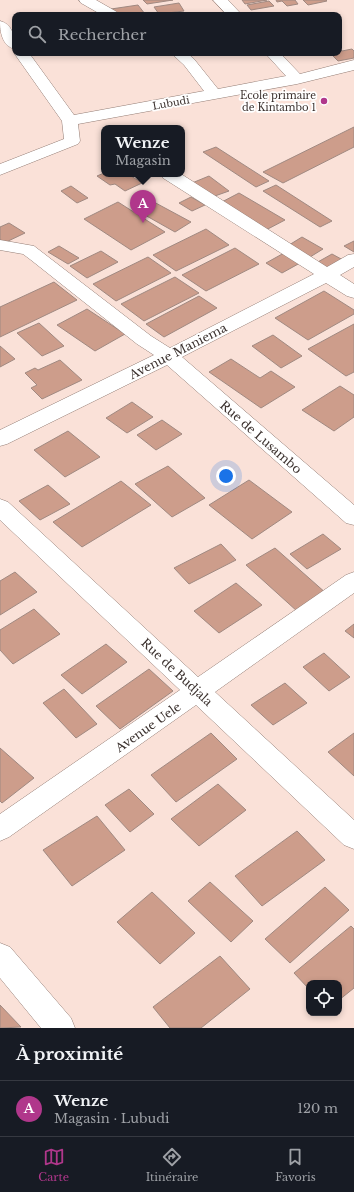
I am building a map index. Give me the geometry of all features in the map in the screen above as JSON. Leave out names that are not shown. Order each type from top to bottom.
[{"type":"street","points":[[86,0],[107,12]]},
{"type":"street","points":[[220,0],[232,12]]},
{"type":"street","points":[[0,25],[12,41]]},
{"type":"street","points":[[0,170],[72,141],[70,121],[23,56]]},
{"type":"street","points":[[182,56],[189,62],[215,95]]},
{"type":"street","points":[[275,56],[296,79]]},
{"type":"street","name":"Lubudi","points":[[70,121],[100,123],[215,95],[296,79],[354,65]]},
{"type":"street","points":[[174,177],[354,292]]},
{"type":"street","name":"Rue de Lusambo","points":[[0,245],[28,250],[144,340],[169,356],[354,517]]},
{"type":"street","name":"Avenue Maniema","points":[[0,439],[169,356],[327,275],[354,259]]},
{"type":"street","name":"Rue de Budjala","points":[[0,507],[354,837]]},
{"type":"street","name":"Avenue Uele","points":[[0,829],[354,582]]},
{"type":"street","points":[[0,956],[60,1028]]},
{"type":"building","points":[[143,0],[173,0],[147,4]]},
{"type":"building","points":[[242,0],[267,0],[245,4]]},
{"type":"building","points":[[276,0],[295,0],[298,4],[287,6],[282,1],[277,2]]},
{"type":"building","points":[[303,0],[326,0],[327,1],[308,5]]},
{"type":"building","points":[[269,1],[274,6],[251,10],[247,5]]},
{"type":"building","points":[[179,3],[184,11],[158,12],[154,7]]},
{"type":"building","points":[[138,5],[143,12],[116,12],[111,9]]},
{"type":"building","points":[[352,49],[354,51],[354,58],[338,61],[333,56],[342,56],[342,51]]},
{"type":"building","points":[[354,127],[354,147],[283,183],[263,172]]},
{"type":"building","points":[[216,147],[269,181],[256,187],[203,152]]},
{"type":"building","points":[[101,174],[101,177],[133,177],[142,183],[125,191],[115,184],[110,185],[97,176]]},
{"type":"building","points":[[209,176],[229,191],[212,197],[192,183]]},
{"type":"building","points":[[276,185],[332,221],[320,227],[263,191]]},
{"type":"building","points":[[71,186],[88,198],[77,203],[61,191]]},
{"type":"building","points":[[239,193],[285,220],[264,231],[218,204]]},
{"type":"building","points":[[191,197],[205,205],[192,211],[179,203]]},
{"type":"building","points":[[152,201],[191,222],[175,232],[136,210]]},
{"type":"building","points":[[118,202],[165,232],[131,250],[84,219]]},
{"type":"building","points":[[9,223],[25,233],[4,243],[0,240],[0,227]]},
{"type":"building","points":[[206,229],[229,245],[176,271],[153,255]]},
{"type":"building","points":[[302,237],[323,249],[310,257],[289,245]]},
{"type":"building","points":[[354,241],[354,252],[344,246]]},
{"type":"building","points":[[59,246],[79,258],[68,264],[48,252]]},
{"type":"building","points":[[235,248],[259,264],[206,291],[182,275]]},
{"type":"building","points":[[101,251],[118,262],[87,278],[70,266]]},
{"type":"building","points":[[284,253],[300,263],[282,273],[266,263]]},
{"type":"building","points":[[332,254],[343,260],[328,269],[316,263]]},
{"type":"building","points":[[148,257],[171,273],[116,301],[93,284]]},
{"type":"building","points":[[175,277],[199,293],[144,321],[121,304]]},
{"type":"building","points":[[54,282],[77,300],[0,337],[0,307]]},
{"type":"building","points":[[324,291],[354,310],[354,314],[308,340],[275,318]]},
{"type":"building","points":[[199,296],[217,308],[164,337],[146,324]]},
{"type":"building","points":[[87,309],[125,334],[95,351],[57,325]]},
{"type":"building","points":[[39,323],[64,346],[42,356],[17,333]]},
{"type":"building","points":[[354,324],[354,372],[346,376],[308,349]]},
{"type":"building","points":[[273,335],[302,356],[281,368],[252,346]]},
{"type":"building","points":[[0,346],[15,359],[0,367]]},
{"type":"building","points":[[231,359],[260,378],[271,371],[295,387],[261,408],[209,372]]},
{"type":"building","points":[[60,360],[82,380],[42,399],[31,388],[37,385],[25,373],[35,368],[38,370]]},
{"type":"building","points":[[340,386],[354,395],[354,417],[334,431],[302,410]]},
{"type":"building","points":[[132,402],[153,417],[127,433],[106,418]]},
{"type":"building","points":[[162,420],[182,434],[156,450],[137,435]]},
{"type":"building","points":[[68,431],[100,457],[65,477],[34,450]]},
{"type":"building","points":[[168,466],[205,498],[172,517],[135,484]]},
{"type":"building","points":[[249,480],[292,512],[252,539],[209,505]]},
{"type":"building","points":[[121,481],[151,505],[82,547],[53,522]]},
{"type":"building","points":[[48,485],[70,504],[40,520],[19,501]]},
{"type":"building","points":[[323,534],[341,549],[307,569],[290,554]]},
{"type":"building","points":[[221,544],[236,560],[189,584],[174,568]]},
{"type":"building","points":[[275,548],[327,594],[298,612],[246,565]]},
{"type":"building","points":[[15,572],[37,592],[0,615],[0,581]]},
{"type":"building","points":[[236,583],[262,605],[219,633],[194,611]]},
{"type":"building","points":[[34,609],[60,634],[13,664],[0,650],[0,630]]},
{"type":"building","points":[[354,624],[354,638],[345,631]]},
{"type":"building","points":[[106,644],[127,662],[82,694],[61,675]]},
{"type":"building","points":[[324,653],[350,677],[329,691],[303,667]]},
{"type":"building","points":[[149,669],[173,691],[120,729],[96,706]]},
{"type":"building","points":[[285,683],[307,703],[273,725],[251,705]]},
{"type":"building","points":[[64,689],[97,724],[76,738],[43,703]]},
{"type":"building","points":[[211,733],[237,759],[176,802],[151,775]]},
{"type":"building","points":[[354,733],[354,776],[328,752]]},
{"type":"building","points":[[0,748],[34,778],[2,803],[0,801]]},
{"type":"building","points":[[218,784],[246,810],[199,846],[171,819]]},
{"type":"building","points":[[129,789],[154,814],[130,832],[105,805]]},
{"type":"building","points":[[97,816],[125,850],[72,886],[43,850]]},
{"type":"building","points":[[297,831],[325,860],[262,906],[235,876]]},
{"type":"building","points":[[210,882],[253,921],[231,942],[188,901]]},
{"type":"building","points":[[325,887],[349,910],[290,963],[265,939]]},
{"type":"building","points":[[152,892],[195,933],[160,964],[117,922]]},
{"type":"building","points":[[351,926],[354,929],[354,988],[342,998],[342,980],[306,980],[306,986],[294,973]]},
{"type":"building","points":[[220,956],[250,989],[201,1028],[170,1028],[153,1007]]},
{"type":"building","points":[[0,1005],[21,1027],[0,1028]]},
{"type":"place","name":"Ecole primaire de Kintambo 1","points":[[324,101]]},
{"type":"place","name":"Wenze","points":[[143,223]]}]
